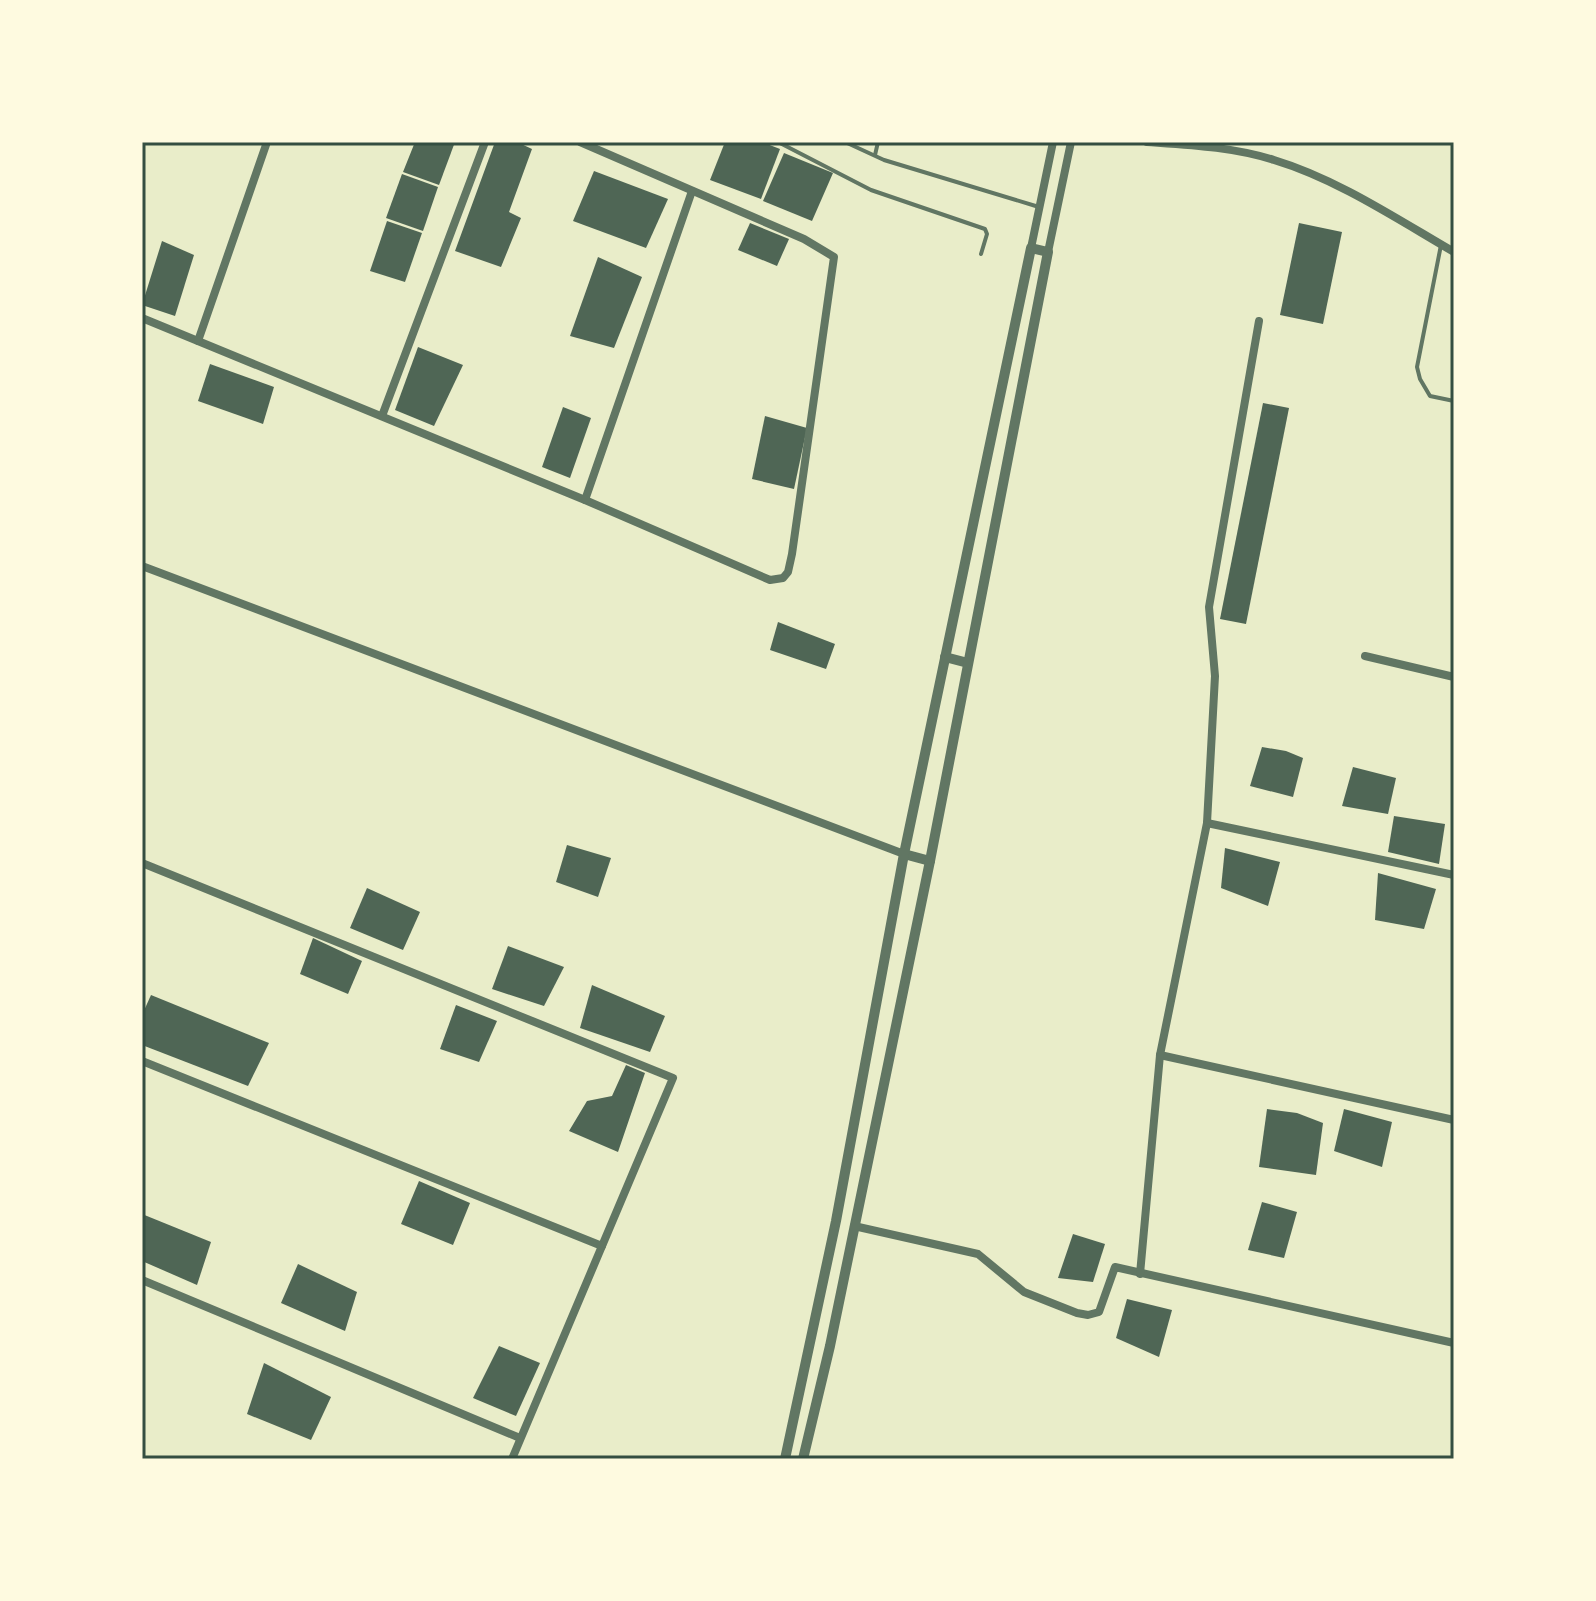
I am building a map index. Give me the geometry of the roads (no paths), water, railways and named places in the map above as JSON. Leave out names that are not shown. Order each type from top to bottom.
[{"type":"street","points":[[198,341],[267,142]]},
{"type":"street","points":[[382,416],[485,142]]},
{"type":"street","points":[[142,318],[585,500],[770,580],[783,578],[788,572],[792,554],[834,257],[804,239],[580,142]]},
{"type":"street","points":[[785,1459],[836,1221],[904,854],[1053,142]]},
{"type":"street","points":[[803,1459],[930,861],[1071,142]]},
{"type":"street","points":[[1147,142],[1221,148],[1291,166],[1364,201],[1454,252]]},
{"type":"street","points":[[585,500],[692,191]]},
{"type":"street","points":[[1031,248],[1048,252]]},
{"type":"street","points":[[1140,1274],[1160,1055],[1207,823],[1215,676],[1209,607],[1259,321]]},
{"type":"street","points":[[142,566],[904,854],[930,861]]},
{"type":"street","points":[[1365,656],[1454,677]]},
{"type":"street","points":[[945,657],[968,663]]},
{"type":"street","points":[[1207,823],[1454,875]]},
{"type":"street","points":[[142,863],[673,1078],[512,1459]]},
{"type":"street","points":[[1160,1055],[1454,1120]]},
{"type":"street","points":[[142,1061],[602,1246]]},
{"type":"street","points":[[836,1221],[978,1254],[1024,1292],[1088,1315],[1099,1312],[1115,1267],[1454,1343]]},
{"type":"street","points":[[142,1280],[520,1438]]},
{"type":"lane","points":[[778,142],[871,190],[985,229],[987,234],[981,254]]},
{"type":"lane","points":[[845,142],[874,156],[1039,207]]},
{"type":"lane","points":[[874,156],[878,142]]},
{"type":"lane","points":[[1441,245],[1417,367],[1430,396],[1454,401]]}]
